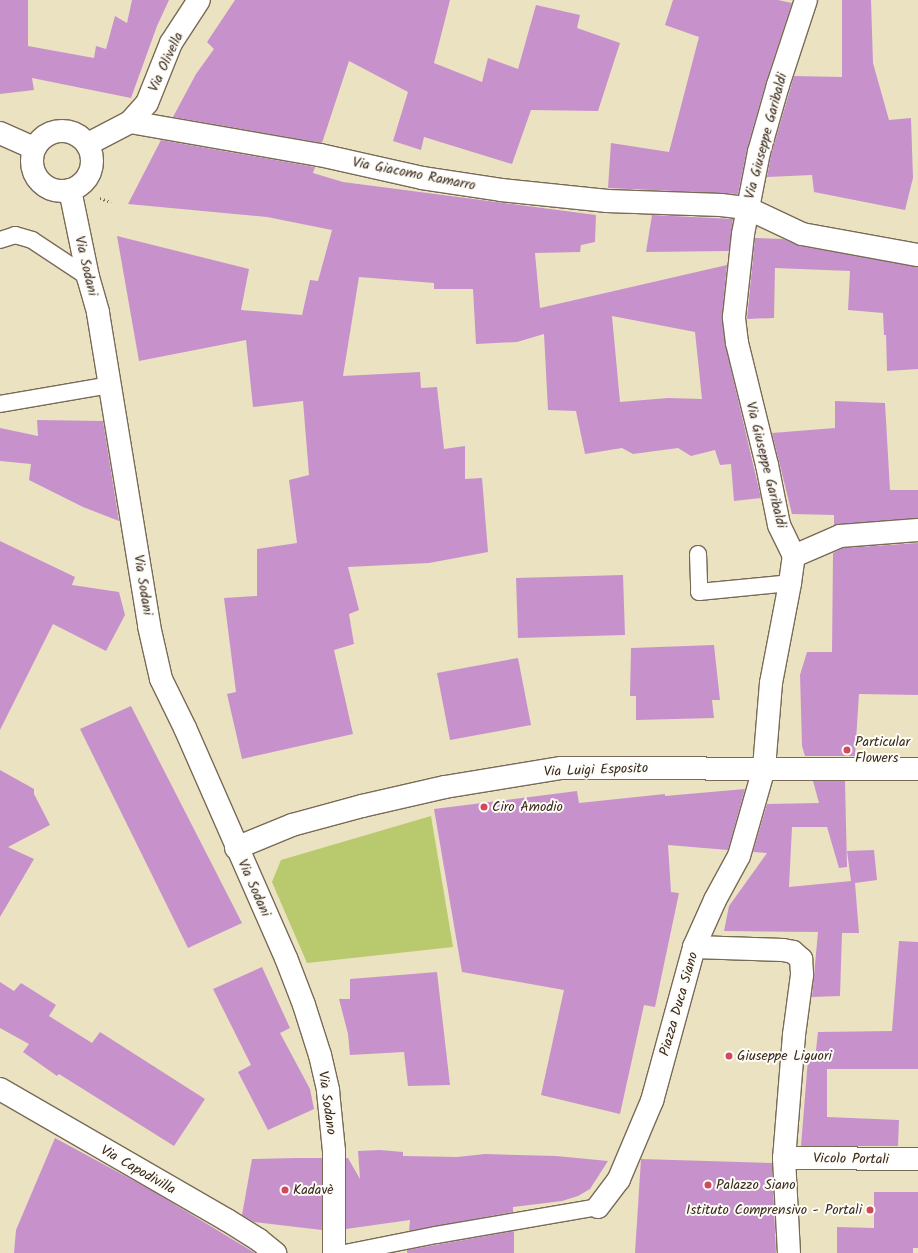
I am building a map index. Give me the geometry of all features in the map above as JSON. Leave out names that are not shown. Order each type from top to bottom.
[{"type":"street","name":"Via Olivella","points":[[130,122],[147,103],[171,43],[199,0]]},
{"type":"street","name":"Via Giuseppe Garibaldi","points":[[794,556],[779,525],[767,465],[736,343],[734,317],[747,208],[759,152],[778,85],[806,0]]},
{"type":"street","points":[[88,144],[130,122]]},
{"type":"street","name":"Via Giacomo Ramarro","points":[[130,122],[320,155],[422,178],[501,190],[607,201],[721,205],[747,208],[802,234],[918,255]]},
{"type":"street","points":[[60,130],[73,132],[82,136],[88,144],[92,152],[93,162],[91,171],[86,180],[79,186],[70,190],[60,191],[51,189],[42,184],[36,177],[32,168],[34,148],[46,134],[60,130]]},
{"type":"street","points":[[0,133],[34,148]]},
{"type":"street","name":"Via Sodani","points":[[70,190],[88,277],[98,313],[149,626],[161,679],[185,728],[236,848],[286,958]]},
{"type":"street","points":[[694,946],[715,900],[739,856],[764,768],[771,683],[794,556],[840,536],[918,530]]},
{"type":"street","name":"Via Luigi Esposito","points":[[236,848],[292,825],[362,806],[445,787],[561,768],[918,768]]},
{"type":"street","name":"Piazza Duca Siano","points":[[598,1206],[619,1179],[652,1101],[694,946],[783,950],[793,952],[801,959],[802,975],[794,1035],[784,1158]]},
{"type":"street","name":"Via Sodano","points":[[286,958],[304,1005],[320,1055],[328,1092],[334,1151],[334,1253]]},
{"type":"street","name":"Via Capodivilla","points":[[0,1089],[227,1220],[259,1240],[275,1253]]},
{"type":"street","points":[[784,1158],[789,1253]]},
{"type":"street","name":"Vicolo Portali","points":[[784,1158],[918,1159]]},
{"type":"lane","points":[[0,240],[15,235],[32,240],[88,277]]},
{"type":"lane","points":[[0,404],[110,385]]},
{"type":"lane","points":[[698,554],[699,592],[790,583]]},
{"type":"lane","points":[[345,1253],[436,1234],[598,1206]]},
{"type":"green space","points":[[431,816],[453,947],[307,963],[272,882],[281,860]]},
{"type":"building","points":[[0,0],[28,0],[28,46],[94,58],[96,46],[106,49],[115,16],[127,23],[132,0],[169,0],[157,26],[131,98],[32,78],[34,90],[0,94]]},
{"type":"building","points":[[235,0],[450,0],[434,63],[482,82],[488,58],[518,69],[536,5],[580,15],[577,28],[620,43],[598,111],[531,110],[512,164],[424,137],[421,150],[393,141],[408,92],[349,61],[322,143],[173,117],[196,74],[214,49],[207,42]]},
{"type":"building","points":[[673,0],[778,0],[792,3],[766,82],[747,149],[738,194],[608,188],[611,143],[669,152],[699,37],[665,25]]},
{"type":"building","points":[[842,0],[871,0],[873,63],[889,120],[911,118],[913,178],[905,210],[814,192],[812,175],[767,177],[771,155],[794,76],[842,77]]},
{"type":"building","points":[[161,140],[315,167],[313,173],[343,182],[596,215],[595,242],[581,245],[580,252],[535,253],[540,308],[727,265],[722,316],[725,344],[761,498],[734,501],[731,464],[720,465],[715,450],[691,456],[678,448],[633,454],[622,448],[585,454],[576,411],[548,410],[544,334],[517,342],[476,344],[473,289],[434,289],[434,283],[359,277],[343,376],[420,372],[421,388],[437,387],[444,449],[465,446],[465,479],[482,478],[488,552],[429,563],[348,567],[359,610],[349,614],[354,644],[334,650],[353,734],[242,759],[227,694],[236,692],[224,598],[257,596],[257,549],[297,543],[289,480],[309,475],[303,401],[253,407],[246,340],[139,361],[117,236],[249,269],[241,310],[302,315],[310,280],[318,281],[332,230],[267,217],[128,204]],"holes":[[[612,316],[695,332],[702,399],[668,398],[620,402]]]},
{"type":"building","points":[[652,215],[733,219],[729,251],[646,252]]},
{"type":"building","points":[[755,238],[783,239],[800,246],[918,267],[918,369],[887,371],[886,335],[884,335],[883,313],[848,310],[850,271],[775,268],[774,318],[747,319]]},
{"type":"building","points":[[835,401],[885,403],[890,490],[918,490],[918,518],[834,525],[834,515],[792,514],[772,433],[835,428]]},
{"type":"building","points":[[37,420],[103,421],[119,521],[83,507],[29,480],[31,464],[0,461],[0,428],[38,436]]},
{"type":"building","points":[[0,541],[75,577],[72,585],[119,592],[125,615],[106,651],[53,624],[0,730]]},
{"type":"building","points":[[918,543],[918,695],[859,694],[855,756],[805,756],[802,746],[800,675],[807,652],[832,652],[833,553],[843,548]]},
{"type":"building","points":[[623,575],[625,635],[518,638],[516,578]]},
{"type":"building","points":[[714,645],[720,700],[712,700],[714,718],[636,720],[636,696],[630,696],[631,648]]},
{"type":"building","points":[[518,658],[531,725],[450,740],[437,673]]},
{"type":"building","points":[[131,706],[242,923],[188,948],[80,729]]},
{"type":"building","points":[[0,770],[34,789],[34,794],[50,825],[8,847],[34,859],[0,917]]},
{"type":"building","points":[[813,781],[845,781],[847,867],[839,868],[827,827],[792,827],[789,887],[851,881],[847,851],[874,850],[877,880],[855,883],[859,933],[842,933],[840,996],[812,997],[818,932],[724,931],[729,906],[767,853],[753,852],[767,804],[819,803]]},
{"type":"building","points":[[745,789],[728,850],[668,845],[671,892],[679,893],[655,1007],[644,1005],[620,1114],[541,1095],[564,990],[462,972],[434,809],[577,791],[579,803],[665,794],[665,796]]},
{"type":"building","points":[[899,941],[918,942],[918,1069],[827,1069],[827,1117],[899,1120],[898,1146],[801,1146],[808,1059],[815,1059],[818,1032],[892,1031]]},
{"type":"building","points":[[262,967],[290,1028],[280,1033],[310,1089],[314,1109],[268,1130],[238,1072],[251,1065],[213,989]]},
{"type":"building","points":[[437,972],[450,1085],[408,1086],[404,1052],[350,1055],[348,1034],[339,999],[350,999],[350,979]]},
{"type":"building","points":[[0,982],[14,991],[21,983],[56,1005],[49,1016],[92,1043],[100,1032],[205,1099],[174,1146],[59,1074],[57,1076],[23,1052],[29,1044],[0,1028]]},
{"type":"building","points":[[55,1138],[151,1190],[255,1253],[14,1253],[16,1230]]},
{"type":"building","points":[[380,1150],[403,1152],[403,1156],[457,1157],[485,1154],[556,1156],[608,1161],[590,1189],[578,1196],[562,1201],[513,1207],[513,1212],[409,1231],[410,1220],[346,1229],[346,1158],[348,1158],[360,1179],[358,1151]]},
{"type":"building","name":"Kadavè","points":[[322,1158],[322,1230],[254,1222],[242,1215],[252,1159]]},
{"type":"building","name":"Palazzo Siano","points":[[641,1159],[772,1163],[776,1253],[635,1253]]},
{"type":"building","points":[[874,1192],[918,1192],[918,1248],[913,1248],[913,1253],[837,1253],[837,1227],[874,1228]]},
{"type":"building","points":[[514,1231],[514,1253],[407,1253],[407,1250]]},
{"type":"place","name":"Particular Flowers","points":[[847,750]]},
{"type":"place","name":"Ciro Amodio","points":[[484,807]]},
{"type":"place","name":"Giuseppe Liguori","points":[[729,1056]]},
{"type":"place","name":"Palazzo Siano","points":[[708,1185]]},
{"type":"place","name":"Kadavè","points":[[285,1190]]},
{"type":"place","name":"Istituto Comprensivo - Portali","points":[[870,1210]]}]
